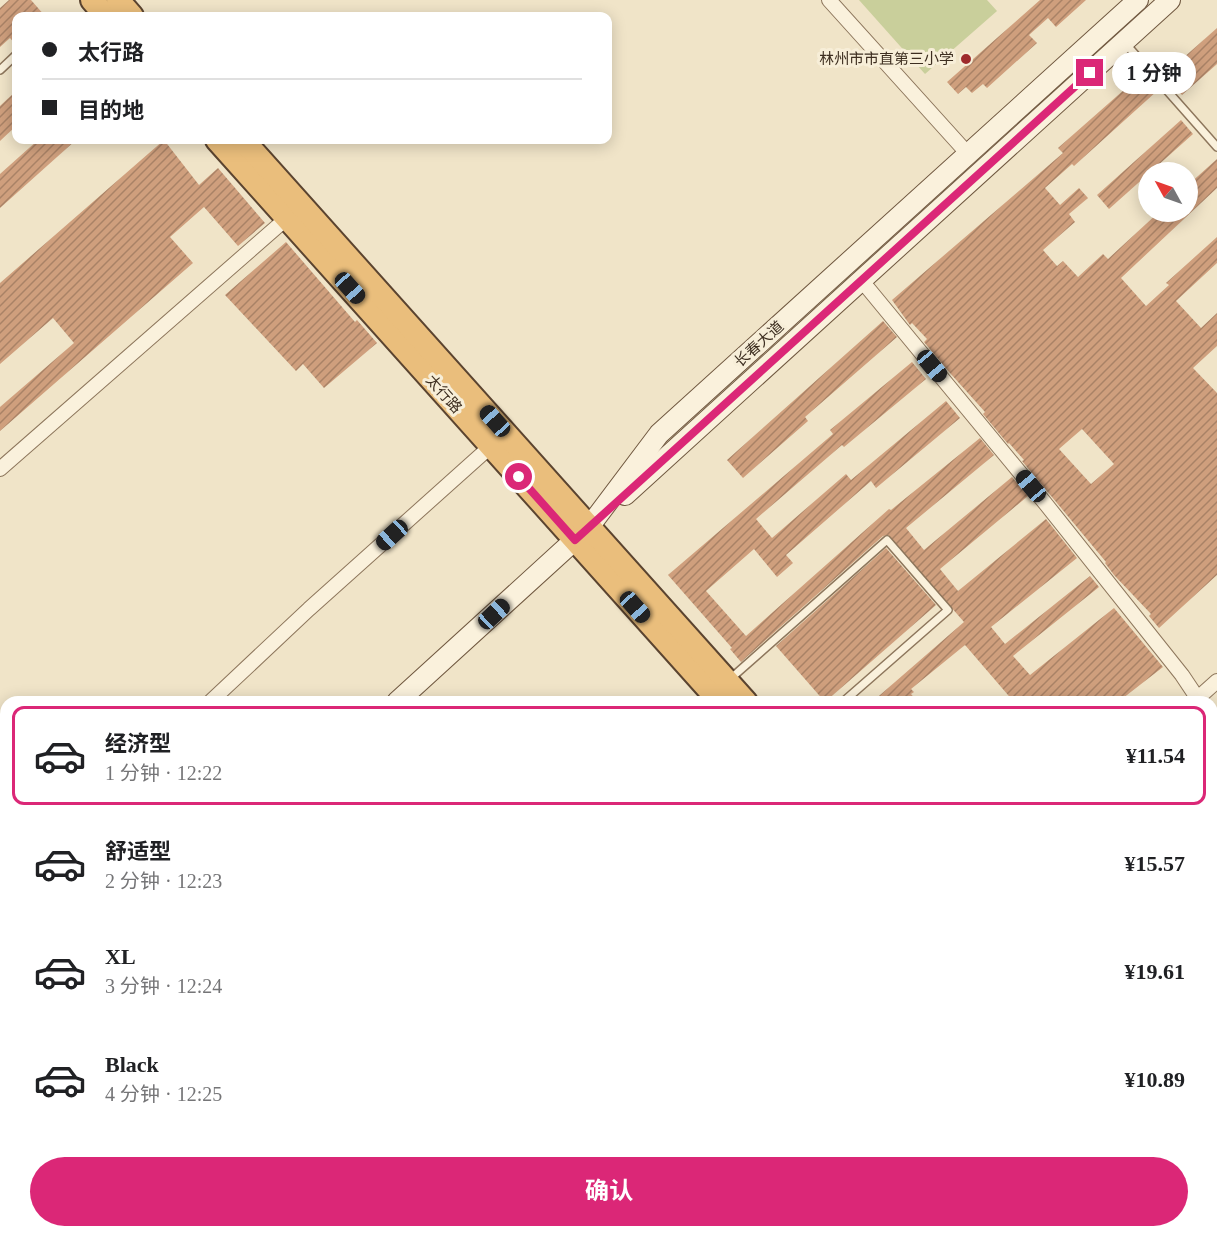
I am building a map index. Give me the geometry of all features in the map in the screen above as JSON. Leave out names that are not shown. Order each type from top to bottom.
[{"type":"highway","points":[[92,0],[102,12]]},
{"type":"highway","points":[[118,0],[128,12]]},
{"type":"highway","name":"太行路","points":[[221,144],[491,446],[582,533]]},
{"type":"highway","name":"太行路","points":[[246,144],[582,533],[724,692]]},
{"type":"main road","name":"长春大道","points":[[404,696],[582,533],[659,434],[1138,0]]},
{"type":"main road","points":[[582,533],[1170,0]]},
{"type":"street","points":[[829,0],[968,154]]},
{"type":"street","points":[[0,469],[287,218]]},
{"type":"street","points":[[862,280],[1045,503],[1196,696]]},
{"type":"street","points":[[216,696],[309,609],[491,446]]},
{"type":"street","points":[[1203,696],[1217,681]]},
{"type":"lane","points":[[1124,42],[1217,147]]},
{"type":"lane","points":[[0,70],[12,59]]},
{"type":"lane","points":[[724,692],[887,540],[948,610],[850,696]]},
{"type":"green space","points":[[859,0],[987,0],[997,11],[925,74]]},
{"type":"building","points":[[9,0],[31,0],[42,12],[12,12],[12,40],[10,38],[0,47],[0,8]]},
{"type":"building","points":[[1040,0],[1086,0],[1056,27],[1048,18],[1029,35],[1037,43],[987,88],[983,84],[972,93],[966,87],[958,94],[947,82]]},
{"type":"building","points":[[1217,28],[1217,64],[1182,95],[1164,75]]},
{"type":"building","points":[[1142,74],[1157,91],[1074,166],[1072,164],[1045,188],[1060,205],[1079,188],[1088,198],[1069,214],[1075,222],[1043,250],[1057,266],[1063,261],[1078,277],[1103,254],[1108,259],[1148,222],[1181,222],[1121,278],[1146,306],[1169,285],[1166,283],[1217,237],[1217,263],[1176,301],[1201,328],[1217,313],[1217,346],[1193,368],[1217,393],[1217,575],[1159,628],[1149,616],[1151,614],[1114,575],[1106,562],[1022,461],[1024,460],[983,414],[985,412],[924,342],[927,339],[912,323],[910,325],[892,300],[1063,153],[1058,148]],"holes":[[[1082,429],[1114,464],[1091,484],[1059,449]]]},
{"type":"building","points":[[12,95],[12,130],[0,141],[0,106]]},
{"type":"building","points":[[1181,120],[1193,134],[1162,162],[1138,162],[1138,183],[1109,209],[1097,195]]},
{"type":"building","points":[[34,144],[72,144],[0,208],[0,174]]},
{"type":"building","points":[[159,144],[167,144],[199,185],[218,168],[265,223],[238,246],[204,207],[170,237],[193,263],[0,431],[0,407],[74,343],[53,318],[0,364],[0,283]]},
{"type":"building","points":[[1217,159],[1217,188],[1198,206],[1198,176]]},
{"type":"building","points":[[286,242],[355,322],[357,320],[377,343],[324,388],[303,364],[296,371],[225,295]]},
{"type":"building","points":[[883,321],[897,337],[805,417],[808,421],[743,478],[727,460]]},
{"type":"building","points":[[912,362],[926,379],[844,447],[842,445],[756,519],[772,538],[846,474],[851,480],[946,401],[960,418],[876,488],[871,481],[786,555],[793,563],[777,577],[754,549],[706,591],[746,636],[889,509],[891,510],[980,438],[994,455],[906,528],[924,550],[1012,477],[1028,496],[940,569],[958,591],[1046,519],[1077,558],[991,627],[1005,644],[1090,576],[1099,587],[1013,656],[1030,675],[1114,608],[1163,667],[1126,696],[1009,696],[965,645],[911,689],[914,692],[911,694],[913,696],[879,696],[964,622],[888,535],[883,536],[741,662],[730,649],[732,648],[668,575],[833,434],[830,430]]},
{"type":"building","points":[[886,548],[936,605],[832,696],[820,696],[776,646]]},
{"type":"place","name":"林州市市直第三小学","points":[[966,59]]},
{"type":"route","points":[[519,477],[575,540],[1090,73]]}]
